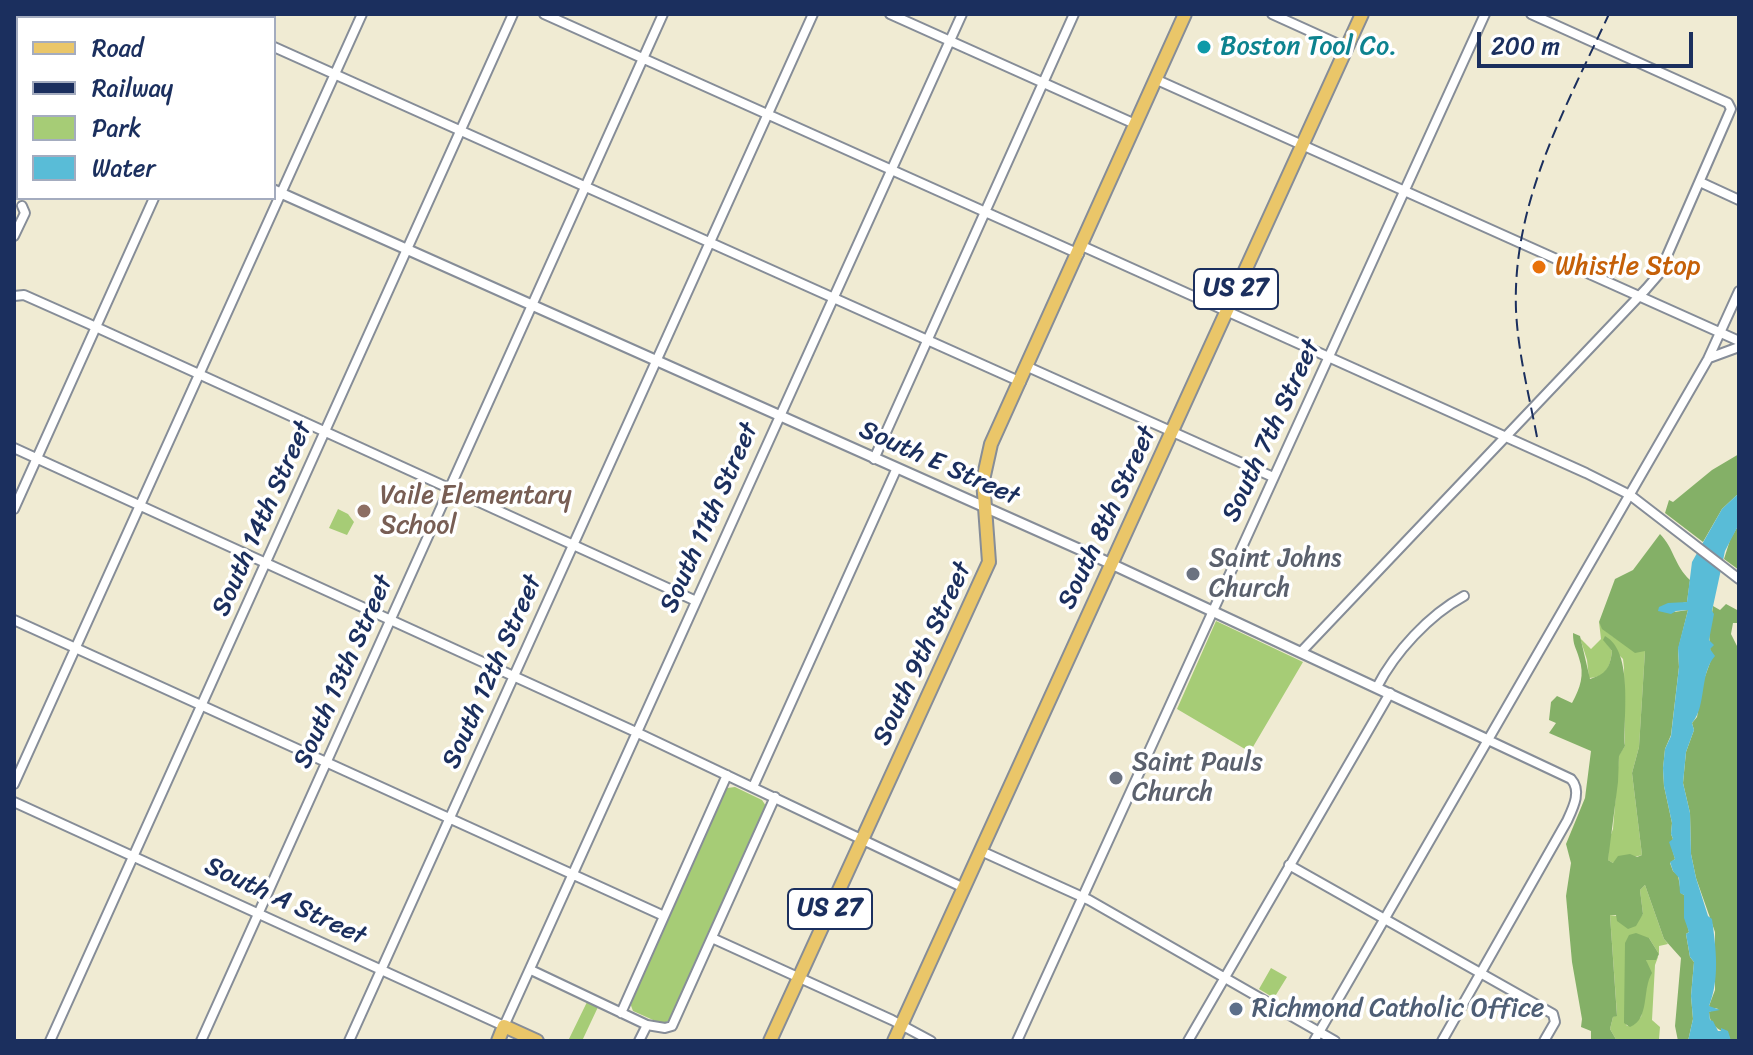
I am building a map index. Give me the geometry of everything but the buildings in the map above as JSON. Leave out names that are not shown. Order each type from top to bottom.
[{"type":"main road","name":"South 9th Street","points":[[770,1041],[989,562],[983,480],[988,456],[1185,14]]},
{"type":"main road","name":"South 8th Street","points":[[894,1041],[1362,14]]},
{"type":"main road","name":"South 11th Street","points":[[498,1041],[504,1026]]},
{"type":"main road","name":"South A Street","points":[[504,1026],[537,1041]]},
{"type":"street","points":[[278,192],[362,14]]},
{"type":"street","name":"South 14th Street","points":[[50,1041],[513,14]]},
{"type":"street","points":[[544,14],[892,169],[1328,356],[1630,495],[1739,579]]},
{"type":"street","name":"South 13th Street","points":[[201,1041],[663,14]]},
{"type":"street","name":"South 12th Street","points":[[349,1041],[813,14]]},
{"type":"street","points":[[890,14],[1135,124]]},
{"type":"street","name":"South 11th Street","points":[[504,1026],[962,14]]},
{"type":"street","points":[[874,459],[1074,14]]},
{"type":"street","points":[[1272,14],[1347,48]]},
{"type":"street","name":"South 7th Street","points":[[1017,1041],[1485,14]]},
{"type":"street","points":[[1301,652],[1659,274],[1728,116],[1731,105],[1531,14]]},
{"type":"street","points":[[276,48],[1021,382]]},
{"type":"street","points":[[1155,79],[1641,296],[1739,344]]},
{"type":"street","points":[[1700,182],[1739,200]]},
{"type":"street","name":"South E Street","points":[[278,192],[1111,565],[1571,779],[1576,791],[1567,821],[1480,973]]},
{"type":"street","points":[[14,509],[92,325],[153,200]]},
{"type":"street","points":[[14,784],[275,200]]},
{"type":"street","points":[[14,212],[22,206],[25,213],[14,236]]},
{"type":"street","points":[[14,286],[19,295],[92,325],[696,601]]},
{"type":"street","points":[[1317,1037],[1708,359],[1739,291]]},
{"type":"street","points":[[1708,359],[1739,344]]},
{"type":"street","points":[[1028,367],[1273,477]]},
{"type":"street","points":[[14,448],[638,733],[964,888]]},
{"type":"street","points":[[753,787],[896,470]]},
{"type":"street","points":[[1377,687],[1388,666],[1444,607],[1464,596]]},
{"type":"street","points":[[14,620],[664,916]]},
{"type":"street","points":[[1188,1041],[1390,693]]},
{"type":"street","points":[[621,1013],[727,775]]},
{"type":"street","points":[[531,970],[647,1025],[672,1026],[775,797]]},
{"type":"street","name":"South A Street","points":[[14,802],[504,1026]]},
{"type":"street","points":[[981,851],[1083,897],[1225,977],[1317,1037],[1335,1041]]},
{"type":"street","points":[[1289,865],[1554,1016],[1555,1022],[1544,1041]]},
{"type":"street","points":[[712,938],[892,1020],[931,1041]]},
{"type":"street","points":[[1442,1041],[1480,973]]},
{"type":"street","points":[[639,1041],[647,1025]]},
{"type":"green space","points":[[1739,454],[1739,493],[1722,509],[1703,542],[1665,513],[1669,500],[1673,502],[1712,470]]},
{"type":"green space","points":[[338,509],[348,514],[354,522],[347,535],[329,528]]},
{"type":"green space","points":[[1739,524],[1739,570],[1724,559]]},
{"type":"green space","points":[[1660,534],[1690,580],[1687,602],[1678,604],[1667,613],[1688,610],[1678,650],[1671,735],[1665,749],[1663,769],[1675,859],[1670,863],[1678,875],[1684,895],[1689,932],[1686,934],[1690,957],[1694,962],[1691,996],[1693,1019],[1688,1041],[1678,1041],[1675,1026],[1681,958],[1664,939],[1645,885],[1640,890],[1643,914],[1636,926],[1628,929],[1617,921],[1616,915],[1610,915],[1617,1016],[1613,1017],[1610,1029],[1617,1041],[1591,1041],[1591,1031],[1581,1027],[1572,962],[1566,896],[1571,863],[1566,844],[1585,798],[1591,751],[1549,733],[1556,723],[1549,720],[1551,702],[1557,696],[1572,703],[1579,687],[1582,670],[1573,633],[1580,636],[1590,679],[1606,670],[1610,662],[1612,651],[1603,640],[1605,636],[1614,644],[1624,670],[1625,746],[1619,756],[1608,860],[1613,863],[1618,856],[1642,855],[1632,773],[1639,747],[1645,651],[1635,653],[1602,629],[1599,622],[1615,579],[1633,570]]},
{"type":"green space","points":[[1726,604],[1739,611],[1739,623],[1733,623],[1731,634],[1739,650],[1739,1041],[1731,1041],[1709,1016],[1709,1012],[1718,1008],[1711,1009],[1709,1006],[1715,990],[1715,932],[1696,878],[1691,854],[1690,813],[1683,783],[1686,752],[1694,730],[1692,723],[1697,717],[1703,682],[1711,660],[1709,634],[1713,606],[1720,610]]},
{"type":"green space","points":[[1216,621],[1303,662],[1250,752],[1177,709]]},
{"type":"green space","points":[[1599,622],[1613,636],[1645,651],[1639,747],[1632,773],[1642,855],[1613,863],[1608,860],[1609,840],[1613,829],[1619,755],[1625,746],[1624,668],[1623,659],[1604,640],[1612,651],[1608,667],[1603,674],[1589,678],[1580,638],[1591,649],[1601,639]]},
{"type":"green space","points":[[735,787],[762,800],[766,806],[670,1020],[662,1024],[633,1011],[630,1003],[727,788]]},
{"type":"green space","points":[[1645,885],[1668,944],[1659,946],[1659,954],[1649,938],[1624,1019],[1627,1026],[1641,1017],[1648,979],[1646,960],[1658,957],[1652,1020],[1660,1027],[1659,1039],[1617,1041],[1610,1029],[1613,1017],[1617,1015],[1610,915],[1639,919],[1643,914],[1640,890]]},
{"type":"green space","points":[[1636,933],[1649,938],[1659,954],[1656,960],[1646,960],[1652,973],[1643,1011],[1630,1027],[1624,1023],[1625,943],[1629,935]]},
{"type":"green space","points":[[1271,968],[1287,977],[1274,998],[1259,989]]},
{"type":"green space","points":[[587,1002],[598,1007],[582,1041],[568,1041]]},
{"type":"water","points":[[1739,493],[1739,524],[1725,551],[1712,611],[1709,640],[1714,645],[1710,649],[1715,656],[1707,672],[1700,708],[1692,723],[1694,730],[1686,752],[1683,783],[1690,813],[1691,854],[1708,916],[1712,919],[1715,941],[1716,974],[1709,1006],[1720,1010],[1709,1012],[1710,1020],[1718,1031],[1721,1028],[1728,1031],[1731,1041],[1688,1041],[1693,1019],[1691,996],[1694,962],[1690,957],[1686,934],[1689,932],[1684,918],[1684,895],[1680,893],[1679,878],[1670,862],[1675,859],[1669,842],[1673,839],[1672,823],[1663,768],[1665,749],[1671,736],[1679,667],[1678,648],[1688,610],[1671,614],[1658,611],[1659,607],[1668,603],[1687,602],[1692,562],[1722,509]]},
{"type":"railway","points":[[1537,437],[1517,326],[1517,270],[1523,232],[1544,158],[1609,14]]},
{"type":"place","name":"Boston Tool Co.","points":[[1204,47]]},
{"type":"place","name":"Whistle Stop","points":[[1539,267]]},
{"type":"place","name":"Vaile Elementary School","points":[[364,511]]},
{"type":"place","name":"Saint Johns Church","points":[[1193,574]]},
{"type":"place","name":"Saint Pauls Church","points":[[1116,778]]},
{"type":"place","name":"Richmond Catholic Office","points":[[1236,1009]]}]
